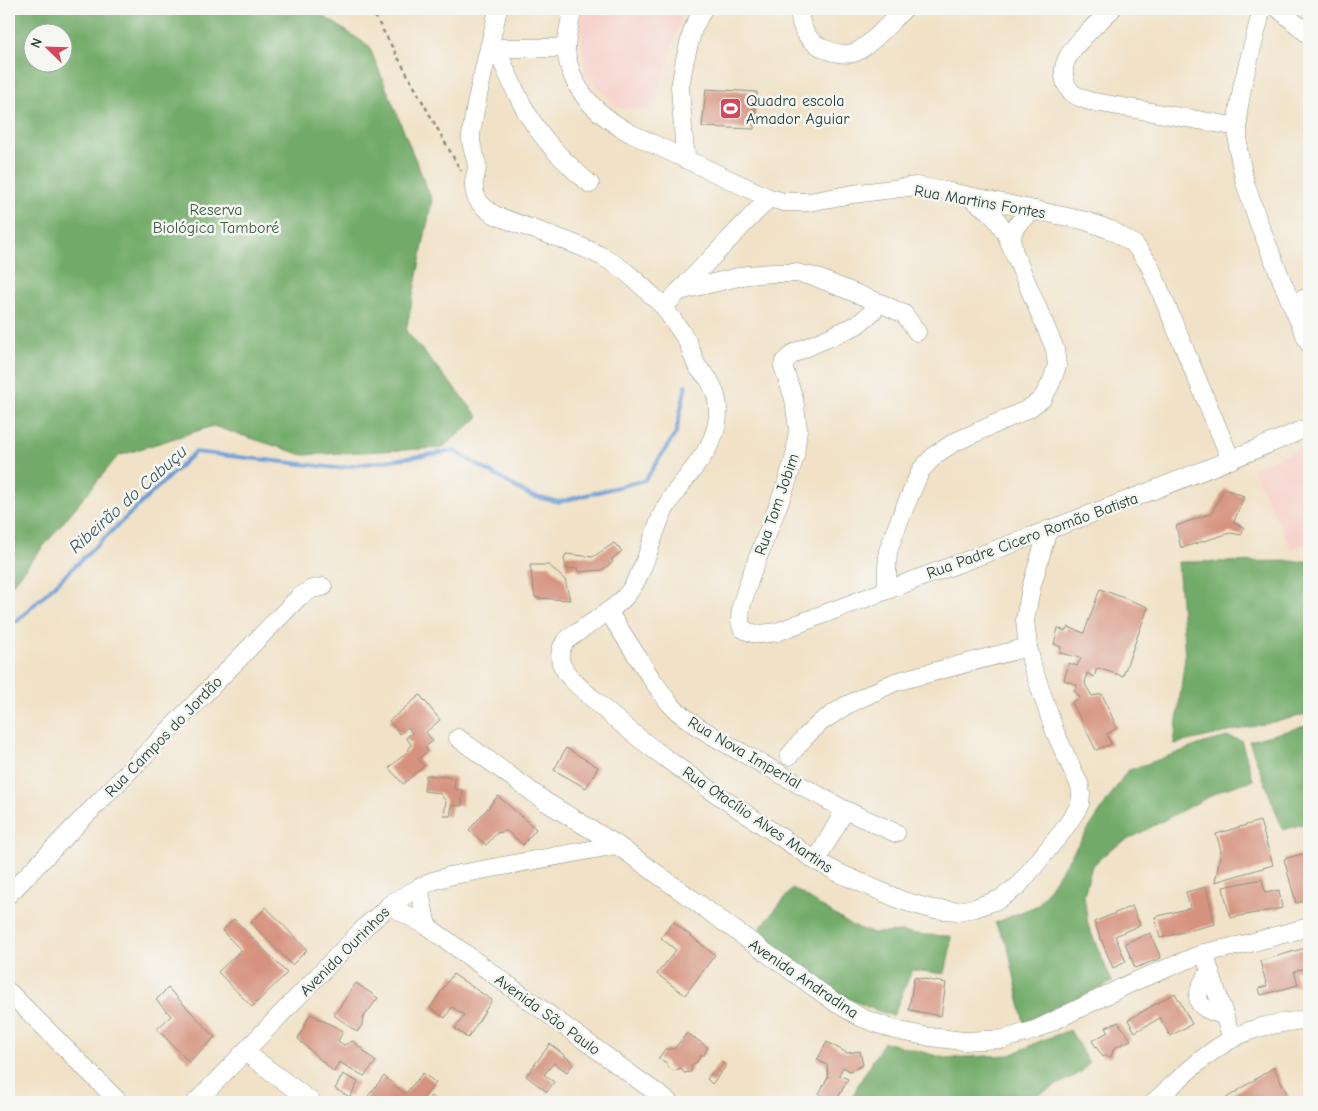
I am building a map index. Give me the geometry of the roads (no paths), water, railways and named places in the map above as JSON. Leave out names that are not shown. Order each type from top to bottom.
[{"type":"street","name":"Rua Otacílio Alves Martins","points":[[498,9],[493,48],[478,94],[470,138],[476,160],[477,169],[474,191],[477,199],[485,209],[495,215],[577,245],[622,269],[664,307],[687,341],[698,367],[710,381],[718,409],[717,424],[713,438],[702,458],[669,502],[661,516],[643,565],[632,587],[624,598],[566,641],[561,651],[560,660],[564,670],[571,679],[608,713],[681,769],[816,861],[903,901],[932,909],[957,911],[975,908],[1000,899],[1018,886],[1062,832],[1080,804],[1080,786],[1054,732],[1032,668],[1028,648],[1025,620],[1031,588],[1048,530]]},
{"type":"street","name":"Rua Martins Fontes","points":[[573,9],[566,48],[567,59],[574,81],[588,101],[604,117],[632,134],[769,198],[784,202],[809,202],[916,186],[1086,221],[1111,230],[1134,244],[1149,264],[1231,460]]},
{"type":"street","points":[[687,160],[680,87],[685,59],[694,29],[703,9]]},
{"type":"street","points":[[799,9],[803,29],[814,43],[827,51],[843,54],[856,52],[867,45],[904,9]]},
{"type":"street","points":[[1112,9],[1079,42],[1066,60],[1063,76],[1069,89],[1076,96],[1089,101],[1238,127]]},
{"type":"street","points":[[1262,9],[1242,83],[1238,112],[1238,148],[1245,183],[1291,303],[1309,344]]},
{"type":"street","points":[[1279,9],[1309,35]]},
{"type":"street","points":[[566,48],[493,48],[530,118],[548,144],[590,184]]},
{"type":"street","points":[[887,589],[888,551],[921,470],[936,454],[955,442],[1028,409],[1042,399],[1051,383],[1057,366],[1055,349],[1042,315],[1006,234],[997,219],[988,210],[967,196]]},
{"type":"street","points":[[664,307],[769,198]]},
{"type":"street","points":[[1014,255],[1013,231],[1022,219],[1036,210]]},
{"type":"street","points":[[679,291],[747,275],[796,273],[815,277],[904,314],[917,332]]},
{"type":"street","points":[[1291,303],[1309,296]]},
{"type":"street","name":"Rua Tom Jobim","points":[[752,633],[742,628],[740,621],[741,607],[796,456],[798,429],[794,399],[783,366],[784,362],[794,353],[857,325],[880,303]]},
{"type":"street","name":"Rua Padre Cicero Romão Batista","points":[[752,633],[777,632],[1231,460],[1309,427]]},
{"type":"street","name":"Rua Campos do Jordão","points":[[9,894],[299,596],[323,586]]},
{"type":"street","name":"Rua Nova Imperial","points":[[608,611],[651,678],[677,711],[730,746],[845,810],[896,833]]},
{"type":"street","points":[[789,756],[821,722],[845,706],[895,682],[1028,648]]},
{"type":"street","name":"Avenida Andradina","points":[[458,738],[546,802],[617,845],[836,1003],[862,1018],[895,1030],[964,1041],[1004,1039],[1035,1030],[1133,982],[1204,953],[1309,927]]},
{"type":"street","points":[[816,861],[845,810]]},
{"type":"street","name":"Avenida Ourinhos","points":[[196,1102],[367,925],[395,901],[419,887],[449,876],[617,845]]},
{"type":"street","points":[[419,887],[427,926]]},
{"type":"street","name":"Avenida São Paulo","points":[[389,905],[427,926],[669,1102]]},
{"type":"street","points":[[1204,953],[1232,1039]]},
{"type":"street","points":[[9,992],[119,1102]]},
{"type":"street","points":[[1154,1102],[1205,1057],[1232,1039],[1250,1031],[1284,1022],[1309,1019]]},
{"type":"street","points":[[244,1052],[312,1102]]},
{"type":"waterway","name":"Ribeirão do Cabuçu","points":[[9,623],[17,621],[195,452],[337,468],[454,451],[531,496],[559,502],[645,480],[676,433],[686,385]]},
{"type":"place","name":"Quadra escola Amador Aguiar","points":[[730,109]]},
{"type":"park label","name":"Reserva Biológica Tamboré","points":[[216,218]]}]
